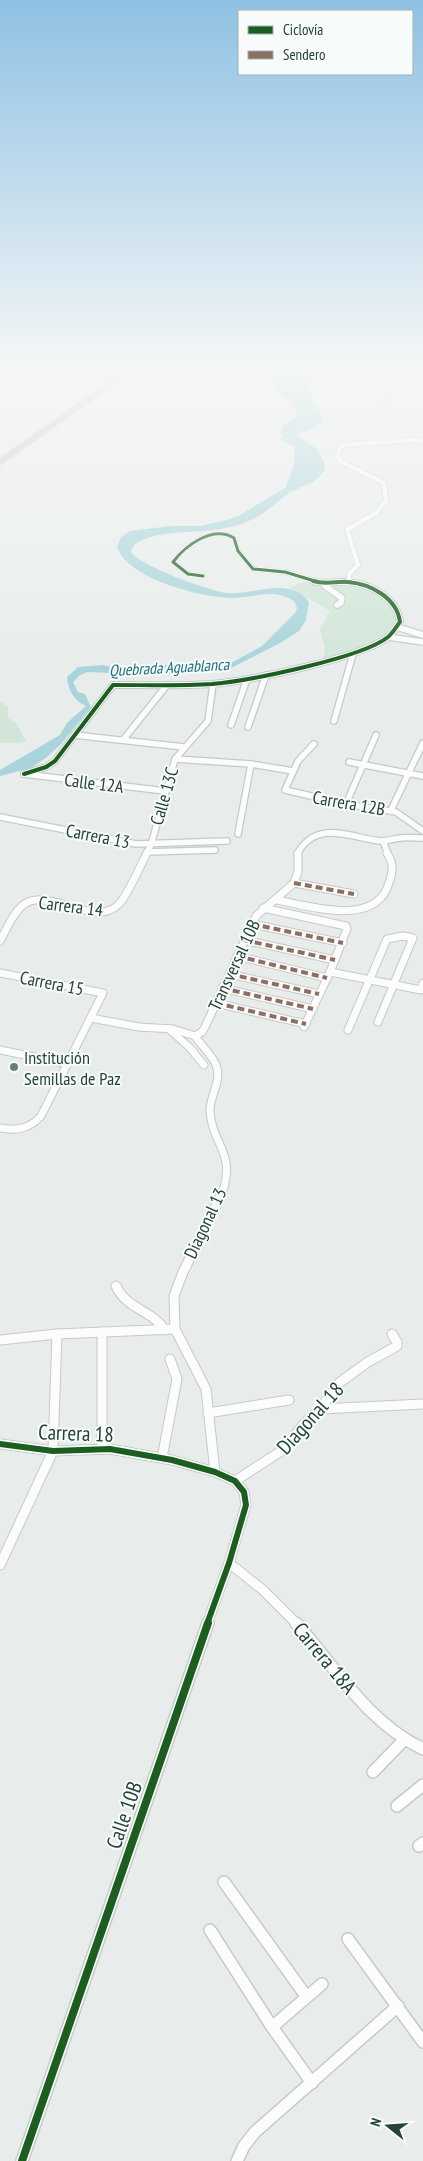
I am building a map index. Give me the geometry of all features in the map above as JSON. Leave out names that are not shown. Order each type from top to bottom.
[{"type":"street","points":[[348,582],[348,574],[358,565],[357,558],[348,543],[346,530],[379,512],[386,501],[384,483],[350,466]]},
{"type":"street","points":[[74,735],[111,686],[212,684],[266,675],[353,654],[374,646],[388,637],[400,622],[399,613],[388,597],[348,582],[327,584],[278,571],[253,569],[240,553],[232,535],[213,533],[200,539],[173,562],[188,574],[203,576]]},
{"type":"street","points":[[327,584],[325,586],[342,598],[341,602],[337,604]]},
{"type":"street","points":[[397,627],[423,635]]},
{"type":"street","points":[[388,637],[423,642]]},
{"type":"street","points":[[334,721],[353,654]]},
{"type":"street","points":[[248,728],[266,675]]},
{"type":"street","points":[[231,725],[247,679]]},
{"type":"street","name":"Calle 13C","points":[[112,911],[120,904],[151,845],[164,791],[175,759],[208,721],[212,684]]},
{"type":"street","points":[[123,740],[167,685]]},
{"type":"street","points":[[74,735],[184,747]]},
{"type":"street","name":"Calle 12A","points":[[74,735],[55,761],[24,774],[164,791]]},
{"type":"street","points":[[346,804],[376,735]]},
{"type":"street","points":[[391,810],[423,742]]},
{"type":"street","points":[[175,759],[251,764],[293,771],[300,758],[314,744]]},
{"type":"street","points":[[349,762],[423,776]]},
{"type":"street","points":[[238,834],[251,764]]},
{"type":"street","name":"Carrera 12B","points":[[293,771],[285,790],[346,804],[391,810],[402,815],[409,822],[423,830]]},
{"type":"street","name":"Carrera 13","points":[[0,817],[118,841],[151,845],[226,841]]},
{"type":"street","points":[[400,838],[408,831],[409,822]]},
{"type":"street","points":[[354,894],[294,883],[298,872],[296,860],[298,850],[314,835],[326,832],[383,841],[400,838],[423,838]]},
{"type":"street","points":[[277,900],[350,912],[370,906],[385,895],[393,870],[383,841]]},
{"type":"street","points":[[147,852],[215,850]]},
{"type":"street","name":"Transversal 10B","points":[[195,1036],[202,1032],[252,924],[263,908],[277,900],[294,883]]},
{"type":"street","name":"Carrera 14","points":[[0,941],[21,907],[29,902],[42,901],[94,912],[112,911]]},
{"type":"street","points":[[216,1003],[305,1025],[313,1009],[348,932],[346,926],[263,908]]},
{"type":"street","points":[[252,924],[342,943]]},
{"type":"street","points":[[348,1030],[387,940],[403,936],[413,938],[378,1022]]},
{"type":"street","points":[[244,940],[335,960]]},
{"type":"street","points":[[236,956],[393,986],[421,990],[423,984]]},
{"type":"street","name":"Carrera 15","points":[[0,973],[103,993],[91,1018]]},
{"type":"street","points":[[229,974],[319,994]]},
{"type":"street","points":[[222,988],[313,1009]]},
{"type":"street","points":[[0,1128],[14,1130],[30,1127],[41,1116],[91,1018],[139,1027],[167,1028],[195,1036]]},
{"type":"street","points":[[167,1028],[190,1048],[204,1065]]},
{"type":"street","name":"Diagonal 13","points":[[170,1330],[177,1285],[214,1212],[227,1171],[227,1163],[214,1132],[210,1112],[210,1103],[218,1068],[195,1036]]},
{"type":"street","points":[[0,1050],[68,1064]]},
{"type":"street","points":[[116,1286],[118,1294],[123,1301],[159,1320],[170,1330],[203,1381],[215,1472]]},
{"type":"street","points":[[0,1340],[56,1334],[170,1330]]},
{"type":"street","points":[[102,1332],[102,1449]]},
{"type":"street","points":[[0,1565],[53,1451],[56,1334]]},
{"type":"street","name":"Diagonal 18","points":[[236,1481],[283,1450],[320,1409],[339,1382],[368,1362],[397,1346],[397,1342],[392,1334]]},
{"type":"street","points":[[162,1458],[177,1380],[170,1359]]},
{"type":"street","points":[[208,1413],[289,1400]]},
{"type":"street","points":[[320,1409],[423,1404]]},
{"type":"street","name":"Carrera 18","points":[[0,1444],[53,1451],[102,1449],[162,1458],[215,1472],[236,1481]]},
{"type":"street","name":"Calle 10B","points":[[22,2161],[229,1563],[246,1505],[244,1492],[236,1481]]},
{"type":"street","name":"Carrera 18A","points":[[229,1563],[264,1590],[312,1641],[373,1714],[393,1734],[423,1749]]},
{"type":"street","points":[[373,1772],[404,1740]]},
{"type":"street","points":[[398,1806],[423,1784]]},
{"type":"street","points":[[224,1882],[306,1996]]},
{"type":"street","points":[[210,1930],[272,2027],[312,2083]]},
{"type":"street","points":[[348,1939],[423,2042]]},
{"type":"street","points":[[272,2027],[322,1984]]},
{"type":"street","points":[[237,2161],[244,2146],[255,2132],[398,2006]]},
{"type":"green space","points":[[311,580],[346,580],[336,585],[364,589],[380,596],[393,608],[397,617],[384,635],[375,641],[355,651],[323,661],[325,649],[320,629],[330,611],[289,587]]},
{"type":"green space","points":[[0,702],[8,706],[8,718],[16,723],[26,741],[0,743]]},
{"type":"water","name":"Quebrada Aguablanca","points":[[294,466],[325,466],[319,477],[310,484],[289,493],[265,512],[251,520],[236,526],[220,529],[163,534],[151,537],[141,540],[134,545],[131,552],[137,558],[160,570],[217,591],[236,593],[281,588],[301,594],[309,602],[306,620],[299,631],[282,642],[233,667],[159,675],[88,672],[80,675],[73,682],[78,692],[85,694],[91,707],[61,744],[47,757],[31,768],[0,776],[0,770],[60,735],[67,723],[86,706],[75,698],[70,691],[68,682],[67,677],[78,667],[103,665],[119,669],[198,662],[224,664],[233,662],[262,646],[295,613],[297,608],[294,601],[279,595],[263,594],[239,598],[218,597],[166,584],[135,568],[124,558],[117,547],[121,537],[130,531],[171,526],[201,526],[227,520],[240,515],[285,488]]},
{"type":"marked path","points":[[294,883],[354,894]]},
{"type":"marked path","points":[[252,924],[343,943]]},
{"type":"marked path","points":[[244,940],[335,960]]},
{"type":"marked path","points":[[237,956],[327,978]]},
{"type":"marked path","points":[[229,974],[319,994]]},
{"type":"marked path","points":[[222,988],[313,1009]]},
{"type":"marked path","points":[[216,1003],[306,1024]]},
{"type":"cycle path","points":[[24,774],[46,767],[55,761],[113,685],[213,684],[266,675],[324,662],[365,649],[388,637],[400,622],[395,606],[382,594],[364,585],[347,582],[323,584],[285,572],[253,569],[238,551],[234,538],[227,534],[219,533],[201,539],[184,550],[173,562],[188,574],[203,576]]},
{"type":"cycle path","points":[[0,1444],[53,1451],[110,1449],[172,1460],[215,1472],[235,1481],[244,1492],[246,1505],[229,1563],[22,2161]]},
{"type":"place","name":"Institución Semillas de Paz","points":[[14,1067]]}]
